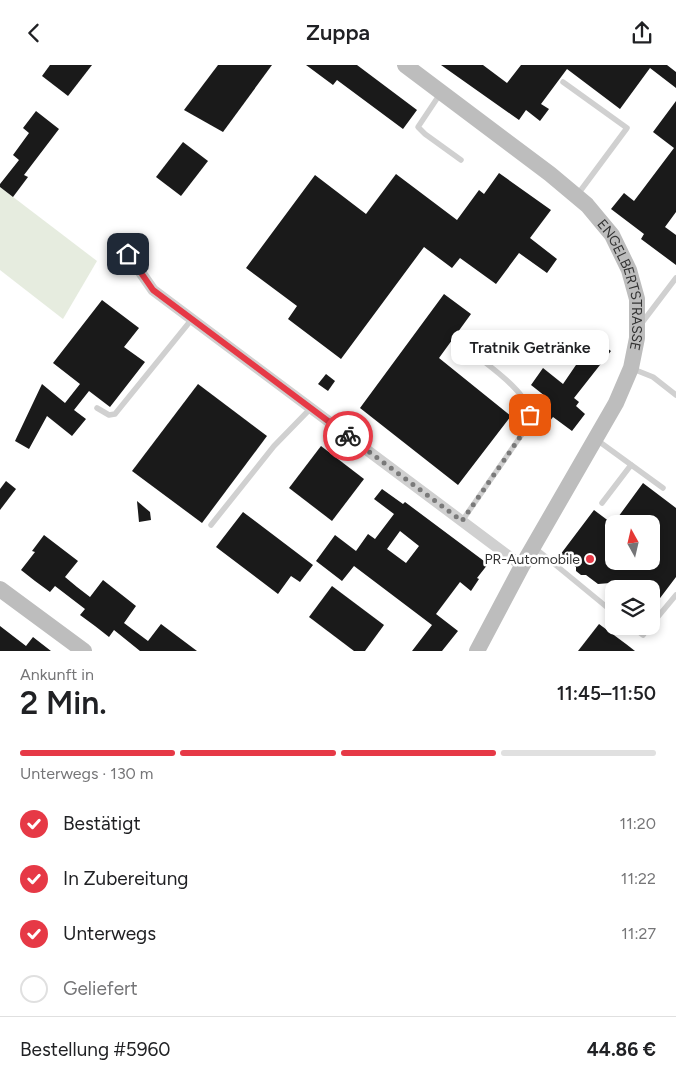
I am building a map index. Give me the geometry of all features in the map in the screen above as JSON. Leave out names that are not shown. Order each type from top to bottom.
[{"type":"street","name":"ENGELBERTSTRASSE","points":[[405,65],[550,174],[587,205],[612,235],[630,270],[637,299],[637,337],[631,368],[616,403],[522,566],[477,651]]},
{"type":"street","points":[[128,254],[153,290],[522,566]]},
{"type":"street","points":[[0,589],[84,651]]},
{"type":"lane","points":[[563,82],[627,128],[576,196]]},
{"type":"lane","points":[[442,92],[418,127],[425,135],[461,160]]},
{"type":"lane","points":[[637,328],[676,278]]},
{"type":"lane","points":[[97,408],[109,415],[115,414],[192,319]]},
{"type":"lane","points":[[462,521],[527,427],[530,415],[526,403],[506,379],[473,353]]},
{"type":"lane","points":[[631,368],[653,377],[676,395]]},
{"type":"lane","points":[[211,525],[274,446],[311,408]]},
{"type":"lane","points":[[595,439],[663,488]]},
{"type":"lane","points":[[602,503],[632,465]]},
{"type":"lane","points":[[533,547],[605,606]]},
{"type":"lane","points":[[660,615],[676,595]]},
{"type":"shaded area","points":[[0,187],[97,261],[63,319],[0,270]]},
{"type":"building","points":[[50,65],[92,65],[68,96],[42,76]]},
{"type":"building","points":[[218,65],[272,65],[223,132],[184,110]]},
{"type":"building","points":[[306,65],[357,65],[417,110],[403,129],[337,80],[333,85]]},
{"type":"building","points":[[441,65],[483,65],[507,83],[521,65],[667,65],[676,72],[676,88],[650,68],[620,109],[567,69],[541,104],[549,109],[540,121],[526,110],[519,120]]},
{"type":"building","points":[[676,101],[676,212],[665,227],[676,235],[676,265],[641,239],[644,234],[611,209],[624,193],[634,201],[674,148],[653,132]]},
{"type":"building","points":[[36,111],[59,129],[24,175],[28,177],[13,197],[0,187],[0,184],[19,160],[13,155],[29,133],[23,128]]},
{"type":"building","points":[[183,142],[208,161],[181,196],[156,177]]},
{"type":"building","points":[[499,173],[551,210],[530,238],[557,259],[547,273],[519,253],[496,284],[460,258],[452,268],[424,247],[341,359],[288,319],[297,306],[246,268],[315,175],[366,214],[396,174],[457,220],[479,190],[484,194]]},
{"type":"building","points":[[444,294],[471,314],[439,358],[511,416],[458,485],[360,408]]},
{"type":"building","points":[[102,300],[139,328],[124,347],[145,362],[110,407],[89,391],[74,410],[86,419],[72,436],[47,416],[29,449],[15,441],[42,384],[65,403],[80,384],[53,363]]},
{"type":"building","points":[[590,336],[611,351],[574,398],[579,402],[576,406],[585,414],[572,431],[553,417],[549,422],[539,415],[550,400],[531,385],[543,368],[563,384],[578,362],[573,359]]},
{"type":"building","points":[[326,374],[335,381],[328,391],[318,384]]},
{"type":"building","points":[[198,384],[267,436],[202,523],[132,471]]},
{"type":"building","points":[[321,446],[364,479],[332,521],[289,488]]},
{"type":"building","points":[[6,481],[16,489],[0,510],[0,489]]},
{"type":"building","points":[[643,483],[676,508],[676,577],[660,598],[660,580],[605,580],[605,583],[598,584],[586,575],[581,575],[576,571],[576,567],[560,555],[594,510],[605,518],[605,570],[660,570],[660,515],[620,515]]},
{"type":"building","points":[[382,489],[403,504],[405,502],[488,564],[477,578],[479,579],[471,591],[460,582],[436,614],[458,631],[442,651],[412,651],[432,625],[354,566],[342,581],[316,561],[335,535],[356,551],[368,534],[375,539],[394,514],[374,499]],"holes":[[[400,531],[419,546],[406,563],[387,549]]]},
{"type":"building","points":[[137,501],[150,512],[151,520],[139,522]]},
{"type":"building","points":[[243,512],[313,565],[300,582],[291,576],[278,594],[216,547]]},
{"type":"building","points":[[44,535],[78,561],[65,577],[77,587],[90,597],[103,580],[136,606],[124,623],[148,641],[161,624],[197,651],[140,651],[114,630],[109,637],[80,615],[85,609],[55,586],[50,592],[35,581],[21,570],[35,552],[32,551]]},
{"type":"building","points":[[332,586],[384,625],[365,651],[354,651],[309,617]]},
{"type":"building","points":[[599,624],[605,628],[605,635],[614,635],[635,651],[578,651]]},
{"type":"building","points":[[0,626],[26,646],[33,637],[51,651],[0,651]]},
{"type":"way so far","points":[[348,436],[462,521],[527,427],[530,415]]},
{"type":"place","name":"Tratnik Getränke","points":[[530,415]]},
{"type":"place","name":"PR-Automobile","points":[[590,559]]},
{"type":"route","points":[[128,254],[153,290],[348,436]]}]
